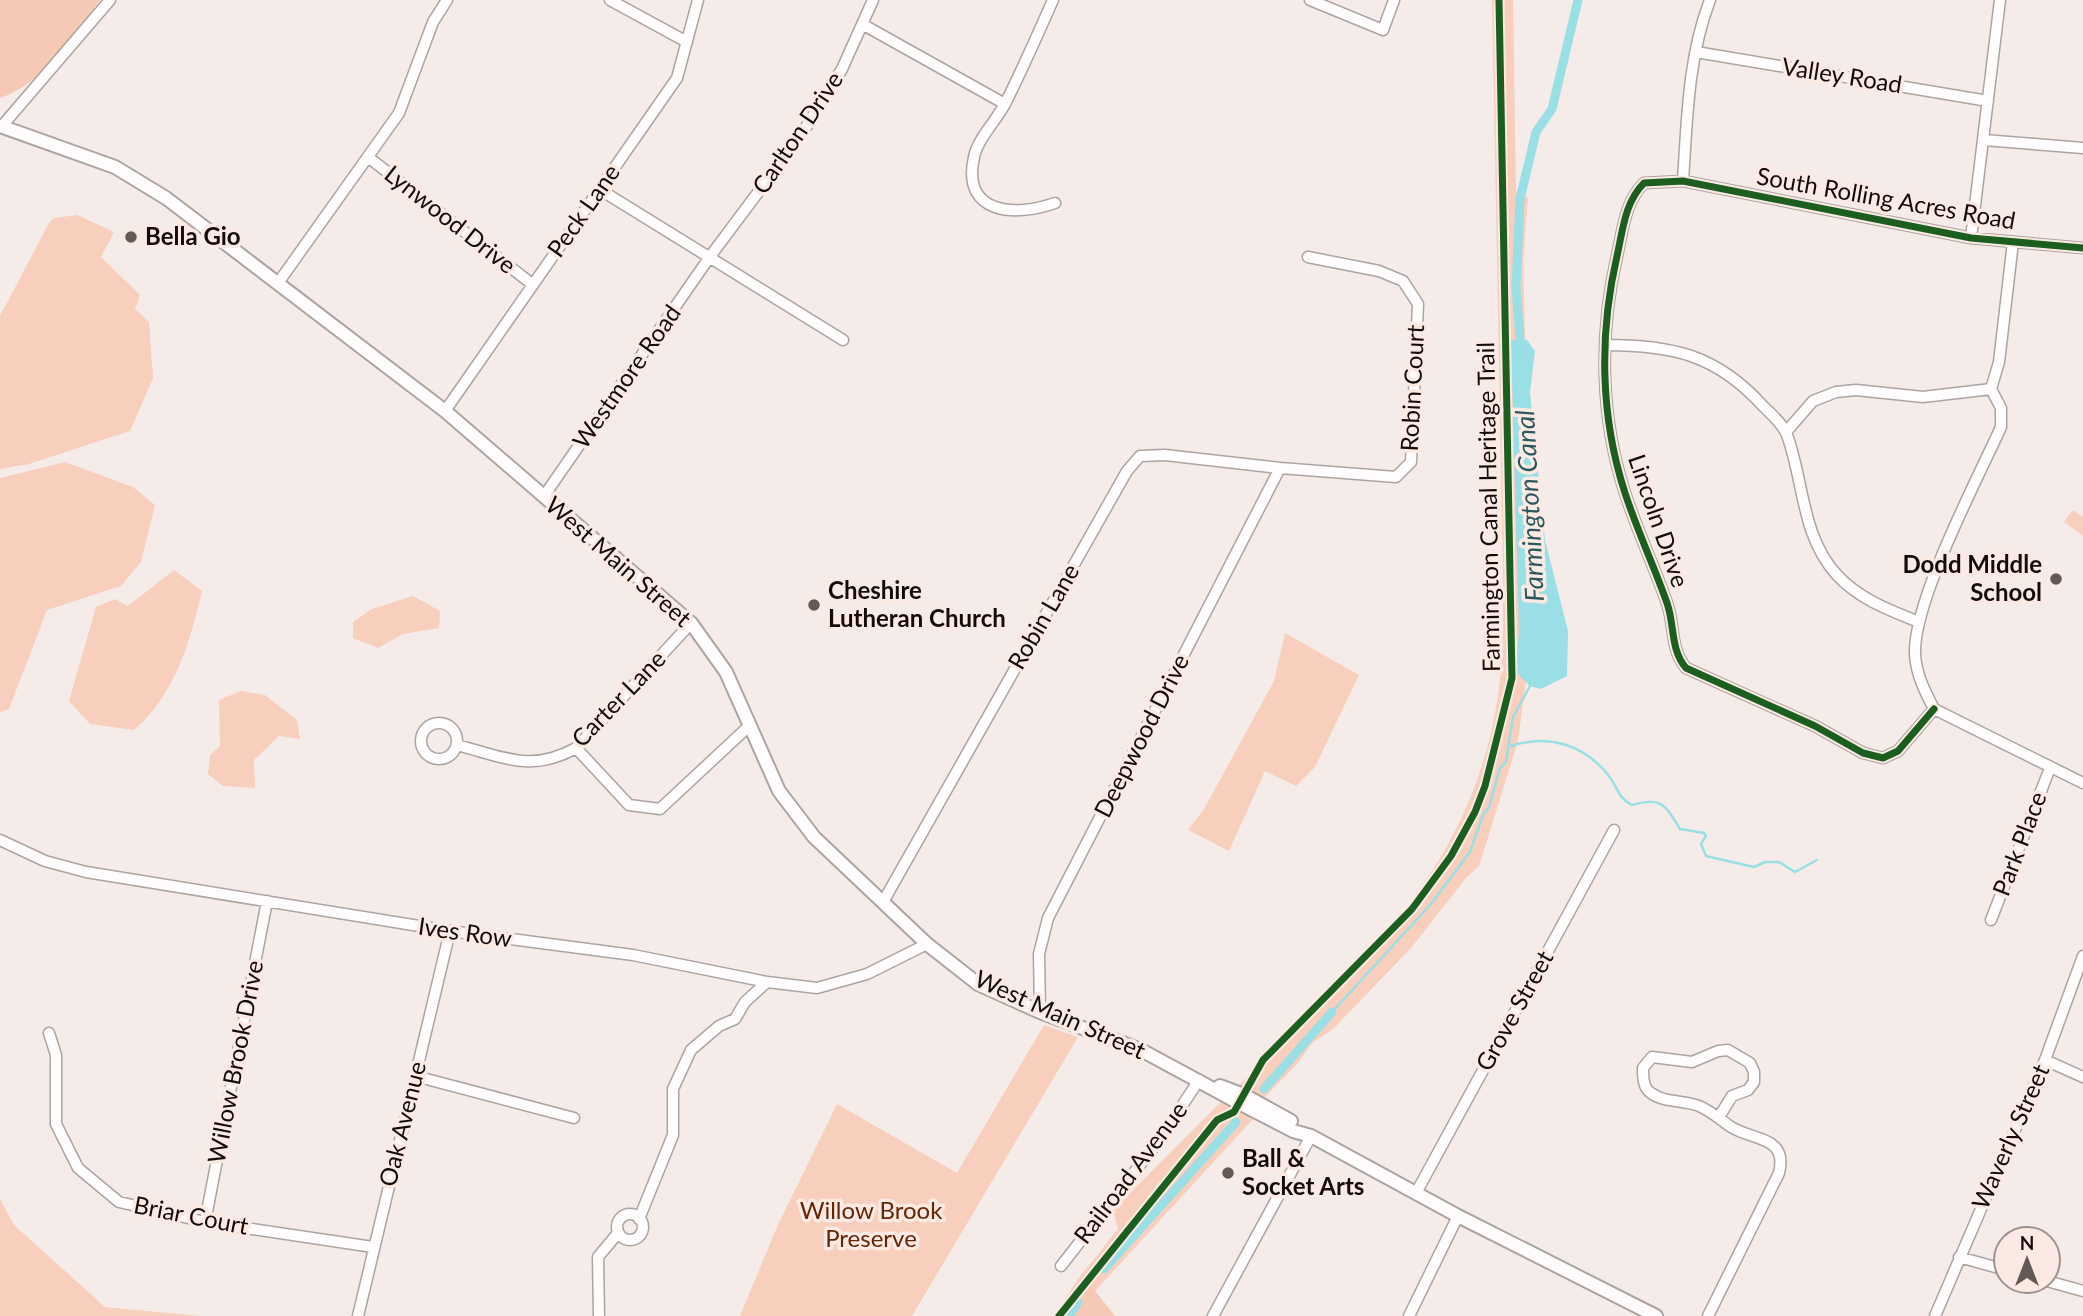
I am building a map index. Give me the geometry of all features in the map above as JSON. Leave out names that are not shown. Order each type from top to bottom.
[{"type":"main road","name":"West Main Street","points":[[1,127],[115,167],[166,198],[445,411],[691,623],[726,672],[779,791],[814,837],[928,944],[978,984],[1040,1012],[1141,1050],[1199,1080],[1254,1100],[1304,1128],[1311,1136],[1458,1216],[1656,1316]]},
{"type":"street","points":[[1,127],[110,0]]},
{"type":"street","points":[[278,282],[399,113],[433,22],[447,0]]},
{"type":"street","points":[[610,0],[687,42]]},
{"type":"street","name":"Peck Lane","points":[[445,411],[677,78],[698,0]]},
{"type":"street","name":"Carlton Drive","points":[[709,258],[803,132],[842,69],[873,0]]},
{"type":"street","points":[[1053,0],[1004,104],[974,153],[971,173],[975,190],[987,205],[1008,212],[1033,211],[1055,203]]},
{"type":"street","points":[[1310,0],[1382,30],[1394,0]]},
{"type":"street","points":[[1683,181],[1696,52],[1710,0]]},
{"type":"street","points":[[1971,238],[2000,0]]},
{"type":"street","points":[[862,24],[1004,104]]},
{"type":"street","name":"Valley Road","points":[[1696,52],[1988,101]]},
{"type":"street","points":[[1984,141],[2083,148]]},
{"type":"street","name":"Lynwood Drive","points":[[368,157],[532,284]]},
{"type":"street","name":"South Rolling Acres Road","points":[[1683,181],[1971,238],[2083,247]]},
{"type":"street","name":"Lincoln Drive","points":[[1683,181],[1644,183],[1631,196],[1611,282],[1605,345],[1605,394],[1612,448],[1625,494],[1668,607],[1676,656],[1686,668],[1815,726],[1863,753],[1883,758],[1898,751],[1934,709]]},
{"type":"street","points":[[599,189],[843,341]]},
{"type":"street","points":[[1934,709],[1921,685],[1915,653],[1919,622],[1943,556],[2001,427],[2001,408],[1990,389],[1999,362],[2012,242]]},
{"type":"street","name":"Robin Court","points":[[1280,468],[1396,477],[1411,462],[1418,304],[1403,281],[1379,271],[1308,257]]},
{"type":"street","name":"Westmore Road","points":[[544,496],[709,258]]},
{"type":"street","points":[[1605,345],[1654,345],[1687,353],[1719,369],[1750,391],[1786,432],[1808,520],[1820,550],[1831,567],[1872,603],[1919,622]]},
{"type":"street","points":[[1786,432],[1813,401],[1836,392],[1856,390],[1923,397],[1990,389]]},
{"type":"street","name":"Robin Lane","points":[[883,902],[1127,471],[1140,456],[1165,455],[1280,468]]},
{"type":"street","name":"Deepwood Drive","points":[[1040,1012],[1039,954],[1048,918],[1280,468]]},
{"type":"street","name":"Carter Lane","points":[[457,745],[530,764],[556,759],[576,748],[691,623]]},
{"type":"street","name":"Park Place","points":[[1934,709],[2083,783]]},
{"type":"street","points":[[576,748],[629,805],[660,809],[749,726]]},
{"type":"street","name":"Park Place","points":[[1991,920],[2050,768]]},
{"type":"street","name":"Grove Street","points":[[1416,1193],[1614,830]]},
{"type":"street","name":"Ives Row","points":[[0,840],[45,861],[86,872],[450,931],[633,955],[767,982],[817,988],[867,974],[928,944]]},
{"type":"street","name":"Willow Brook Drive","points":[[205,1222],[267,901]]},
{"type":"street","name":"Oak Avenue","points":[[358,1316],[450,931]]},
{"type":"street","name":"Waverly Street","points":[[1936,1316],[2045,1060],[2083,956]]},
{"type":"street","points":[[639,1219],[673,1135],[673,1089],[691,1050],[719,1026],[735,1019],[745,1003],[767,982]]},
{"type":"street","name":"Briar Court","points":[[49,1033],[55,1055],[55,1124],[78,1168],[119,1202],[205,1222],[373,1247]]},
{"type":"street","points":[[1708,1316],[1779,1173],[1782,1161],[1778,1149],[1770,1142],[1733,1128],[1699,1106],[1663,1099],[1649,1092],[1643,1082],[1643,1068],[1652,1057],[1692,1062],[1718,1051],[1737,1053],[1749,1063],[1754,1072],[1754,1082],[1748,1090],[1732,1096],[1719,1117]]},
{"type":"street","points":[[2045,1060],[2083,1077]]},
{"type":"street","points":[[415,1076],[574,1118]]},
{"type":"street","name":"Railroad Avenue","points":[[1061,1266],[1161,1138],[1199,1080]]},
{"type":"street","points":[[1213,1316],[1311,1136]]},
{"type":"street","points":[[599,1316],[598,1257],[618,1233],[617,1225],[621,1218],[632,1214],[639,1219],[643,1229],[636,1239],[628,1240],[618,1233]]},
{"type":"street","points":[[1409,1316],[1458,1216]]},
{"type":"street","points":[[1959,1257],[1992,1266]]},
{"type":"street","points":[[2062,1285],[2083,1291]]},
{"type":"green space","points":[[1492,0],[1513,0],[1516,191],[1528,198],[1523,260],[1530,520],[1528,666],[1518,741],[1479,866],[1466,878],[1411,948],[1333,1029],[1311,1044],[1299,1062],[1261,1101],[1236,1088],[1361,962],[1398,919],[1431,872],[1459,822],[1481,768],[1496,708],[1502,658],[1503,575]]},
{"type":"green space","points":[[77,215],[114,232],[101,257],[140,295],[135,309],[149,322],[153,378],[130,431],[29,464],[0,469],[0,316],[49,223],[54,218]]},
{"type":"green space","points":[[65,462],[133,487],[155,505],[141,562],[121,586],[47,610],[9,709],[0,712],[0,478]]},
{"type":"green space","points":[[2073,510],[2083,517],[2083,536],[2064,522]]},
{"type":"green space","points":[[174,570],[202,591],[186,648],[170,684],[160,701],[134,730],[90,724],[69,701],[96,607],[115,599],[128,606]]},
{"type":"green space","points":[[413,596],[440,611],[439,628],[403,634],[378,648],[353,638],[353,622],[372,609]]},
{"type":"green space","points":[[1285,633],[1359,675],[1315,767],[1296,786],[1265,771],[1229,851],[1188,830],[1204,809],[1274,681]]},
{"type":"green space","points":[[241,691],[265,695],[297,720],[300,739],[279,736],[254,760],[255,788],[223,786],[208,774],[210,755],[220,746],[219,700]]},
{"type":"green space","name":"Willow Brook Preserve","points":[[1044,1025],[1078,1037],[912,1316],[740,1316],[777,1227],[837,1104],[957,1173]]},
{"type":"green space","points":[[1221,1102],[1253,1119],[1075,1316],[1054,1316],[1078,1279],[1118,1229],[1113,1210]]},
{"type":"green space","points":[[0,1199],[14,1225],[105,1307],[199,1316],[0,1316]]},
{"type":"shaded area","points":[[0,0],[100,0],[44,70],[16,91],[0,98]]},
{"type":"shaded area","points":[[1088,1282],[1115,1316],[1064,1316]]},
{"type":"water","points":[[1511,340],[1527,340],[1535,351],[1530,392],[1545,540],[1568,631],[1567,676],[1541,689],[1530,686],[1516,672],[1519,631]]},
{"type":"waterway","name":"Farmington Canal","points":[[1521,352],[1516,287],[1520,199],[1536,132],[1552,109],[1578,0]]},
{"type":"waterway","points":[[1332,1012],[1430,905],[1470,852],[1483,815],[1489,807],[1500,768],[1506,762],[1513,717],[1530,686]]},
{"type":"waterway","points":[[1511,746],[1538,741],[1565,744],[1577,749],[1599,765],[1627,802],[1632,805],[1650,802],[1662,805],[1680,829],[1704,833],[1706,836],[1701,844],[1706,856],[1754,867],[1765,862],[1779,862],[1795,872],[1817,860]]},
{"type":"waterway","name":"Farmington Canal","points":[[1264,1089],[1332,1012]]},
{"type":"waterway","name":"Farmington Canal","points":[[1104,1269],[1236,1122]]},
{"type":"waterway","name":"Farmington Canal","points":[[1069,1316],[1078,1302]]},
{"type":"cycle path","name":"Farmington Canal Heritage Trail","points":[[1059,1316],[1217,1120],[1234,1112],[1263,1060],[1412,909],[1451,856],[1475,812],[1485,786],[1512,678],[1499,0]]},
{"type":"cycle path","points":[[1934,709],[1898,751],[1883,758],[1863,753],[1815,726],[1686,668],[1681,661],[1667,603],[1625,493],[1607,405],[1607,315],[1626,216],[1644,183],[1683,181],[1971,238],[2083,248]]},
{"type":"place","name":"Bella Gio","points":[[131,237]]},
{"type":"place","name":"Dodd Middle School","points":[[2056,579]]},
{"type":"place","name":"Cheshire Lutheran Church","points":[[814,605]]},
{"type":"place","name":"Ball & Socket Arts","points":[[1228,1173]]}]
